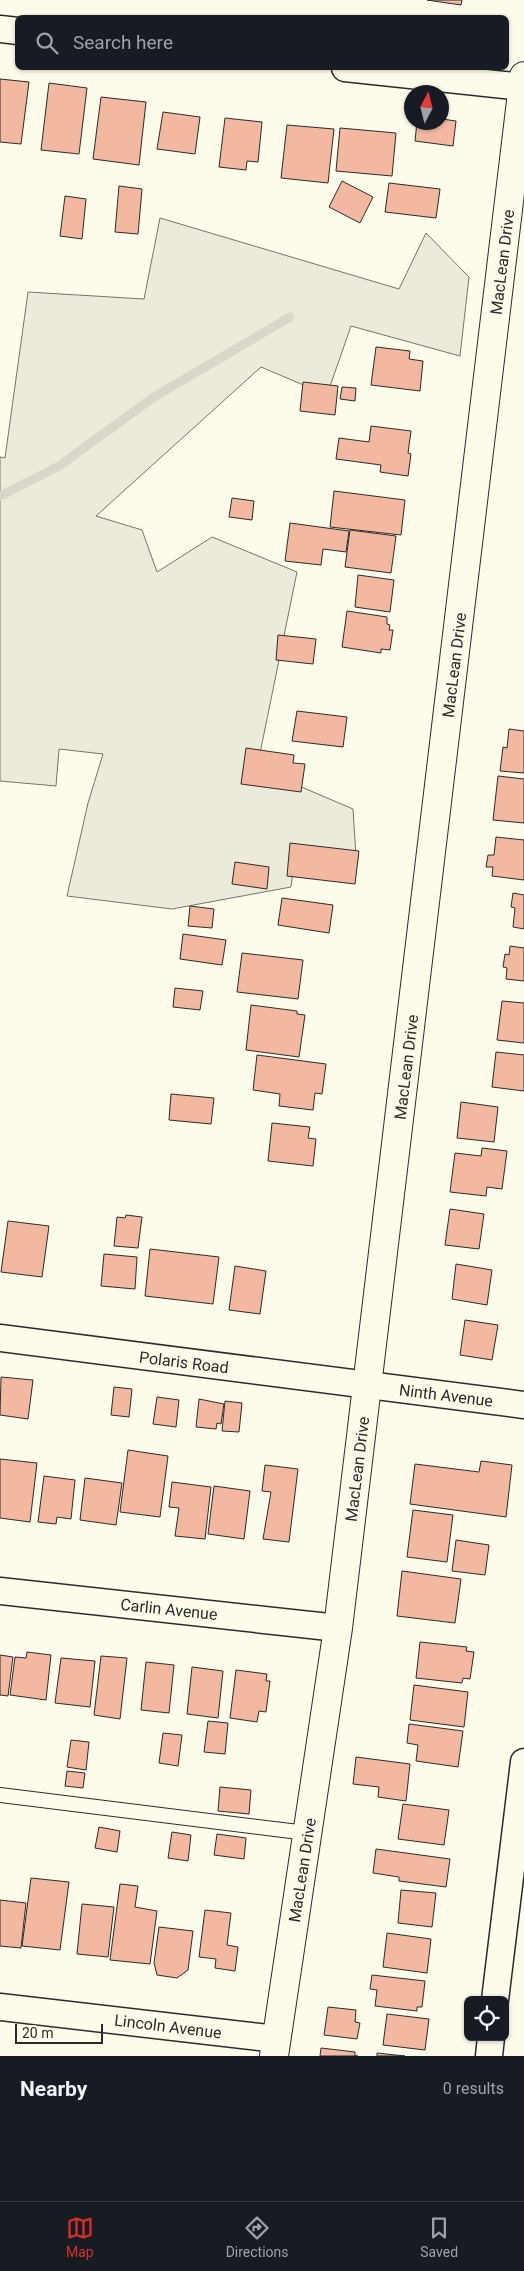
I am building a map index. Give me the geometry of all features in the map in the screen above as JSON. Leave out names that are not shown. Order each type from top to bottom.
[{"type":"street","points":[[0,29],[15,31]]},
{"type":"street","points":[[372,70],[523,81]]},
{"type":"street","name":"MacLean Drive","points":[[275,2047],[338,1628],[522,115],[523,81]]},
{"type":"street","name":"Polaris Road","points":[[0,1338],[368,1385]]},
{"type":"street","name":"Ninth Avenue","points":[[368,1385],[524,1405]]},
{"type":"street","name":"Carlin Avenue","points":[[0,1591],[338,1628]]},
{"type":"street","points":[[495,1996],[524,1762]]},
{"type":"street","name":"Lincoln Avenue","points":[[0,2007],[275,2047]]},
{"type":"street","points":[[488,2056],[490,2041]]},
{"type":"lane","points":[[0,1795],[307,1833]]},
{"type":"shaded area","points":[[160,218],[399,289],[426,233],[469,277],[460,356],[351,326],[327,395],[261,367],[96,516],[142,530],[157,572],[212,537],[297,572],[257,768],[353,809],[356,856],[296,846],[291,887],[172,909],[67,896],[88,803],[103,754],[59,749],[56,786],[0,781],[0,457],[5,458],[28,292],[144,299]]},
{"type":"building","points":[[427,0],[462,0],[461,5]]},
{"type":"building","points":[[0,79],[29,82],[21,144],[0,142]]},
{"type":"building","points":[[49,83],[87,88],[79,154],[41,150]]},
{"type":"building","points":[[101,97],[146,102],[139,165],[93,159]]},
{"type":"building","points":[[163,112],[200,117],[195,154],[157,149]]},
{"type":"building","points":[[225,118],[262,122],[258,162],[247,161],[246,170],[219,167]]},
{"type":"building","points":[[449,120],[456,121],[453,146],[415,141],[416,130],[449,130]]},
{"type":"building","points":[[287,125],[334,129],[328,183],[281,178]]},
{"type":"building","points":[[340,128],[396,133],[392,176],[336,171]]},
{"type":"building","points":[[342,181],[373,197],[360,223],[329,207]]},
{"type":"building","points":[[389,183],[440,189],[436,218],[385,212]]},
{"type":"building","points":[[119,186],[142,189],[138,234],[115,232]]},
{"type":"building","points":[[65,196],[86,199],[82,239],[60,236]]},
{"type":"building","points":[[376,347],[410,351],[409,359],[423,361],[420,391],[371,385]]},
{"type":"building","points":[[303,382],[338,386],[335,415],[300,411]]},
{"type":"building","points":[[342,387],[356,388],[355,401],[340,399]]},
{"type":"building","points":[[371,426],[411,431],[408,453],[411,454],[408,476],[380,472],[381,465],[336,459],[339,438],[369,442]]},
{"type":"building","points":[[334,491],[405,500],[401,535],[330,527]]},
{"type":"building","points":[[232,498],[254,501],[252,520],[229,517]]},
{"type":"building","points":[[290,523],[349,531],[346,552],[323,549],[321,565],[285,561]]},
{"type":"building","points":[[350,530],[396,536],[391,573],[345,567]]},
{"type":"building","points":[[358,575],[394,580],[390,612],[355,607]]},
{"type":"building","points":[[347,611],[387,617],[387,624],[390,625],[389,630],[393,630],[390,650],[381,649],[381,653],[342,647]]},
{"type":"building","points":[[278,635],[316,639],[313,664],[276,660]]},
{"type":"building","points":[[297,711],[347,717],[343,747],[292,741]]},
{"type":"building","points":[[509,729],[524,731],[524,773],[500,771],[503,747],[507,748]]},
{"type":"building","points":[[246,748],[294,755],[293,763],[305,764],[301,792],[241,784]]},
{"type":"building","points":[[498,776],[524,779],[524,823],[493,820]]},
{"type":"building","points":[[496,837],[524,840],[524,880],[492,876],[493,867],[486,867],[488,855],[494,855]]},
{"type":"building","points":[[290,843],[359,851],[355,884],[287,876]]},
{"type":"building","points":[[235,862],[269,867],[267,889],[232,884]]},
{"type":"building","points":[[513,893],[524,895],[524,929],[513,927],[515,908],[511,907]]},
{"type":"building","points":[[282,898],[333,905],[329,933],[278,925]]},
{"type":"building","points":[[190,906],[214,909],[212,928],[188,926]]},
{"type":"building","points":[[183,934],[226,940],[222,965],[180,959]]},
{"type":"building","points":[[510,946],[524,948],[524,981],[506,979],[507,968],[503,967],[505,954],[509,955]]},
{"type":"building","points":[[242,953],[303,960],[298,999],[237,992]]},
{"type":"building","points":[[175,988],[203,991],[200,1010],[173,1007]]},
{"type":"building","points":[[502,1001],[524,1003],[524,1043],[497,1040]]},
{"type":"building","points":[[251,1005],[297,1011],[297,1014],[305,1015],[299,1057],[246,1050]]},
{"type":"building","points":[[496,1052],[524,1055],[524,1091],[492,1087]]},
{"type":"building","points":[[257,1055],[326,1064],[322,1094],[315,1093],[313,1110],[279,1106],[280,1094],[253,1090]]},
{"type":"building","points":[[171,1094],[214,1098],[211,1124],[169,1120]]},
{"type":"building","points":[[461,1102],[498,1107],[494,1142],[457,1138]]},
{"type":"building","points":[[272,1123],[310,1127],[308,1138],[316,1139],[313,1166],[268,1161]]},
{"type":"building","points":[[482,1148],[507,1151],[502,1189],[487,1187],[486,1196],[450,1192],[455,1153],[481,1156]]},
{"type":"building","points":[[450,1209],[484,1214],[479,1249],[445,1245]]},
{"type":"building","points":[[126,1215],[142,1217],[138,1248],[114,1246],[117,1217],[125,1218]]},
{"type":"building","points":[[8,1221],[49,1226],[42,1277],[1,1272]]},
{"type":"building","points":[[150,1249],[219,1257],[213,1304],[145,1296]]},
{"type":"building","points":[[104,1254],[137,1257],[135,1289],[101,1286]]},
{"type":"building","points":[[456,1264],[492,1270],[487,1305],[452,1299]]},
{"type":"building","points":[[235,1266],[266,1271],[260,1314],[229,1310]]},
{"type":"building","points":[[465,1320],[498,1325],[492,1360],[460,1355]]},
{"type":"building","points":[[1,1377],[33,1380],[28,1419],[0,1415]]},
{"type":"building","points":[[114,1387],[132,1389],[129,1417],[111,1415]]},
{"type":"building","points":[[157,1397],[179,1400],[176,1427],[153,1424]]},
{"type":"building","points":[[199,1399],[224,1404],[221,1424],[217,1423],[216,1429],[196,1427]]},
{"type":"building","points":[[225,1401],[242,1403],[239,1432],[222,1431]]},
{"type":"building","points":[[128,1450],[168,1456],[160,1517],[120,1512]]},
{"type":"building","points":[[0,1459],[37,1463],[30,1522],[0,1518]]},
{"type":"building","points":[[481,1461],[512,1465],[506,1517],[410,1504],[415,1464],[479,1472]]},
{"type":"building","points":[[265,1465],[298,1469],[289,1542],[263,1539],[271,1492],[262,1491]]},
{"type":"building","points":[[44,1476],[75,1480],[71,1519],[57,1517],[56,1524],[38,1522]]},
{"type":"building","points":[[85,1478],[122,1483],[116,1525],[80,1520]]},
{"type":"building","points":[[172,1482],[211,1487],[205,1539],[175,1536],[179,1508],[169,1507]]},
{"type":"building","points":[[214,1486],[250,1491],[244,1539],[208,1534]]},
{"type":"building","points":[[413,1510],[453,1515],[447,1562],[407,1557]]},
{"type":"building","points":[[456,1540],[489,1545],[485,1575],[452,1571]]},
{"type":"building","points":[[402,1571],[461,1579],[455,1623],[397,1616]]},
{"type":"building","points":[[420,1642],[467,1647],[466,1651],[474,1652],[470,1679],[463,1678],[462,1683],[416,1678]]},
{"type":"building","points":[[27,1652],[51,1655],[46,1700],[10,1695],[15,1657],[26,1658]]},
{"type":"building","points":[[0,1655],[13,1657],[8,1696],[0,1695]]},
{"type":"building","points":[[101,1656],[127,1658],[120,1719],[94,1715]]},
{"type":"building","points":[[61,1658],[95,1661],[90,1707],[55,1703]]},
{"type":"building","points":[[146,1662],[174,1665],[169,1713],[141,1710]]},
{"type":"building","points":[[192,1667],[223,1671],[218,1718],[187,1714]]},
{"type":"building","points":[[236,1670],[267,1674],[266,1681],[270,1681],[266,1712],[259,1711],[257,1722],[230,1718]]},
{"type":"building","points":[[414,1685],[468,1692],[464,1727],[410,1720]]},
{"type":"building","points":[[208,1721],[228,1723],[225,1754],[204,1752]]},
{"type":"building","points":[[409,1724],[463,1731],[458,1767],[416,1761],[418,1745],[407,1743]]},
{"type":"building","points":[[163,1733],[182,1735],[178,1766],[159,1763]]},
{"type":"building","points":[[71,1740],[89,1742],[86,1770],[67,1767]]},
{"type":"building","points":[[356,1757],[410,1764],[406,1801],[378,1797],[379,1787],[353,1784]]},
{"type":"building","points":[[67,1771],[85,1773],[83,1788],[65,1786]]},
{"type":"building","points":[[220,1787],[251,1790],[249,1814],[218,1811]]},
{"type":"building","points":[[403,1804],[449,1810],[444,1845],[398,1839]]},
{"type":"building","points":[[99,1827],[120,1831],[117,1852],[95,1848]]},
{"type":"building","points":[[172,1832],[191,1835],[188,1861],[168,1858]]},
{"type":"building","points":[[217,1834],[246,1838],[244,1859],[214,1855]]},
{"type":"building","points":[[376,1849],[450,1859],[446,1887],[399,1881],[399,1877],[373,1873]]},
{"type":"building","points":[[31,1878],[69,1882],[60,1950],[22,1946]]},
{"type":"building","points":[[120,1884],[138,1886],[135,1907],[157,1911],[150,1964],[110,1960]]},
{"type":"building","points":[[401,1890],[436,1893],[432,1927],[398,1923]]},
{"type":"building","points":[[0,1900],[26,1903],[21,1948],[0,1946]]},
{"type":"building","points":[[82,1904],[114,1907],[108,1957],[77,1954]]},
{"type":"building","points":[[205,1910],[231,1913],[227,1945],[238,1947],[235,1971],[215,1968],[216,1959],[199,1957]]},
{"type":"building","points":[[159,1927],[193,1931],[188,1970],[177,1978],[157,1975],[154,1963]]},
{"type":"building","points":[[387,1933],[431,1939],[427,1973],[383,1967]]},
{"type":"building","points":[[372,1975],[425,1981],[422,2007],[417,2007],[417,2011],[375,2006],[377,1990],[370,1989]]},
{"type":"building","points":[[328,2007],[356,2010],[355,2022],[360,2023],[357,2039],[324,2035]]},
{"type":"building","points":[[387,2014],[429,2019],[425,2050],[383,2045]]},
{"type":"building","points":[[321,2048],[355,2052],[355,2056],[320,2056]]},
{"type":"building","points":[[377,2053],[405,2056],[377,2056]]},
{"type":"waterway","points":[[0,496],[59,466],[154,397],[290,317]]}]
